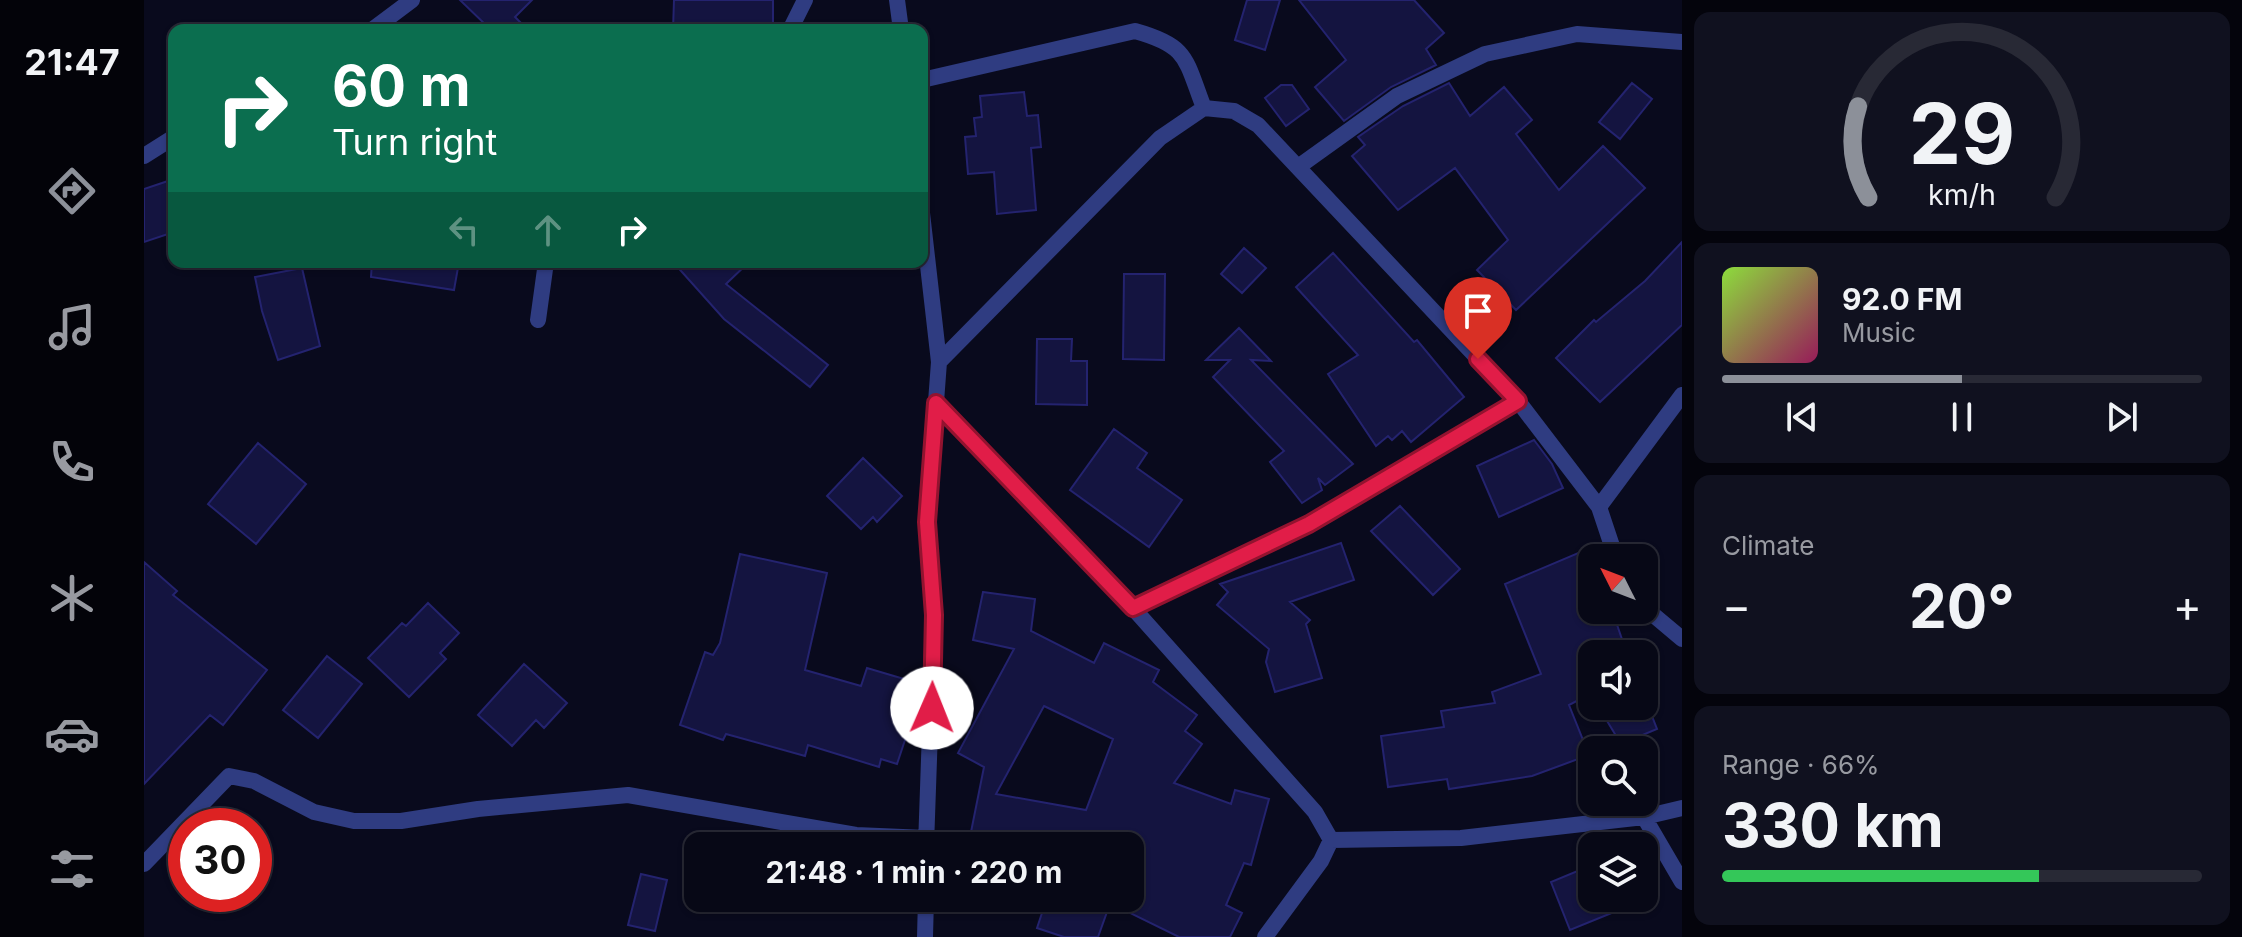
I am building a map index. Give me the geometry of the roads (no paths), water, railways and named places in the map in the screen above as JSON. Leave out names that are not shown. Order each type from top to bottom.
[{"type":"street","points":[[380,24],[412,0]]},
{"type":"street","points":[[793,24],[805,0]]},
{"type":"street","points":[[897,0],[900,24]]},
{"type":"street","points":[[928,79],[1135,31],[1170,41],[1187,63],[1204,108]]},
{"type":"street","points":[[1298,167],[1397,96],[1485,54],[1577,34],[1682,42]]},
{"type":"street","points":[[939,362],[1160,138],[1204,108],[1234,111],[1258,125],[1518,401],[1599,507],[1611,544]]},
{"type":"street","points":[[144,156],[168,141]]},
{"type":"street","points":[[926,832],[934,615],[927,522],[939,362],[928,266]]},
{"type":"street","points":[[538,320],[545,268]]},
{"type":"street","points":[[1599,507],[1682,395]]},
{"type":"street","points":[[1133,608],[1309,524],[1518,401]]},
{"type":"street","points":[[936,403],[1133,608],[1315,812],[1331,840]]},
{"type":"street","points":[[1658,619],[1682,639]]},
{"type":"street","points":[[144,864],[229,776],[254,781],[314,812],[354,821],[401,821],[478,809],[628,795],[839,832]]},
{"type":"street","points":[[1331,840],[1461,838],[1644,817],[1682,808]]},
{"type":"street","points":[[1644,817],[1682,882]]},
{"type":"street","points":[[1265,937],[1321,861],[1331,840]]},
{"type":"street","points":[[925,937],[926,912]]}]
